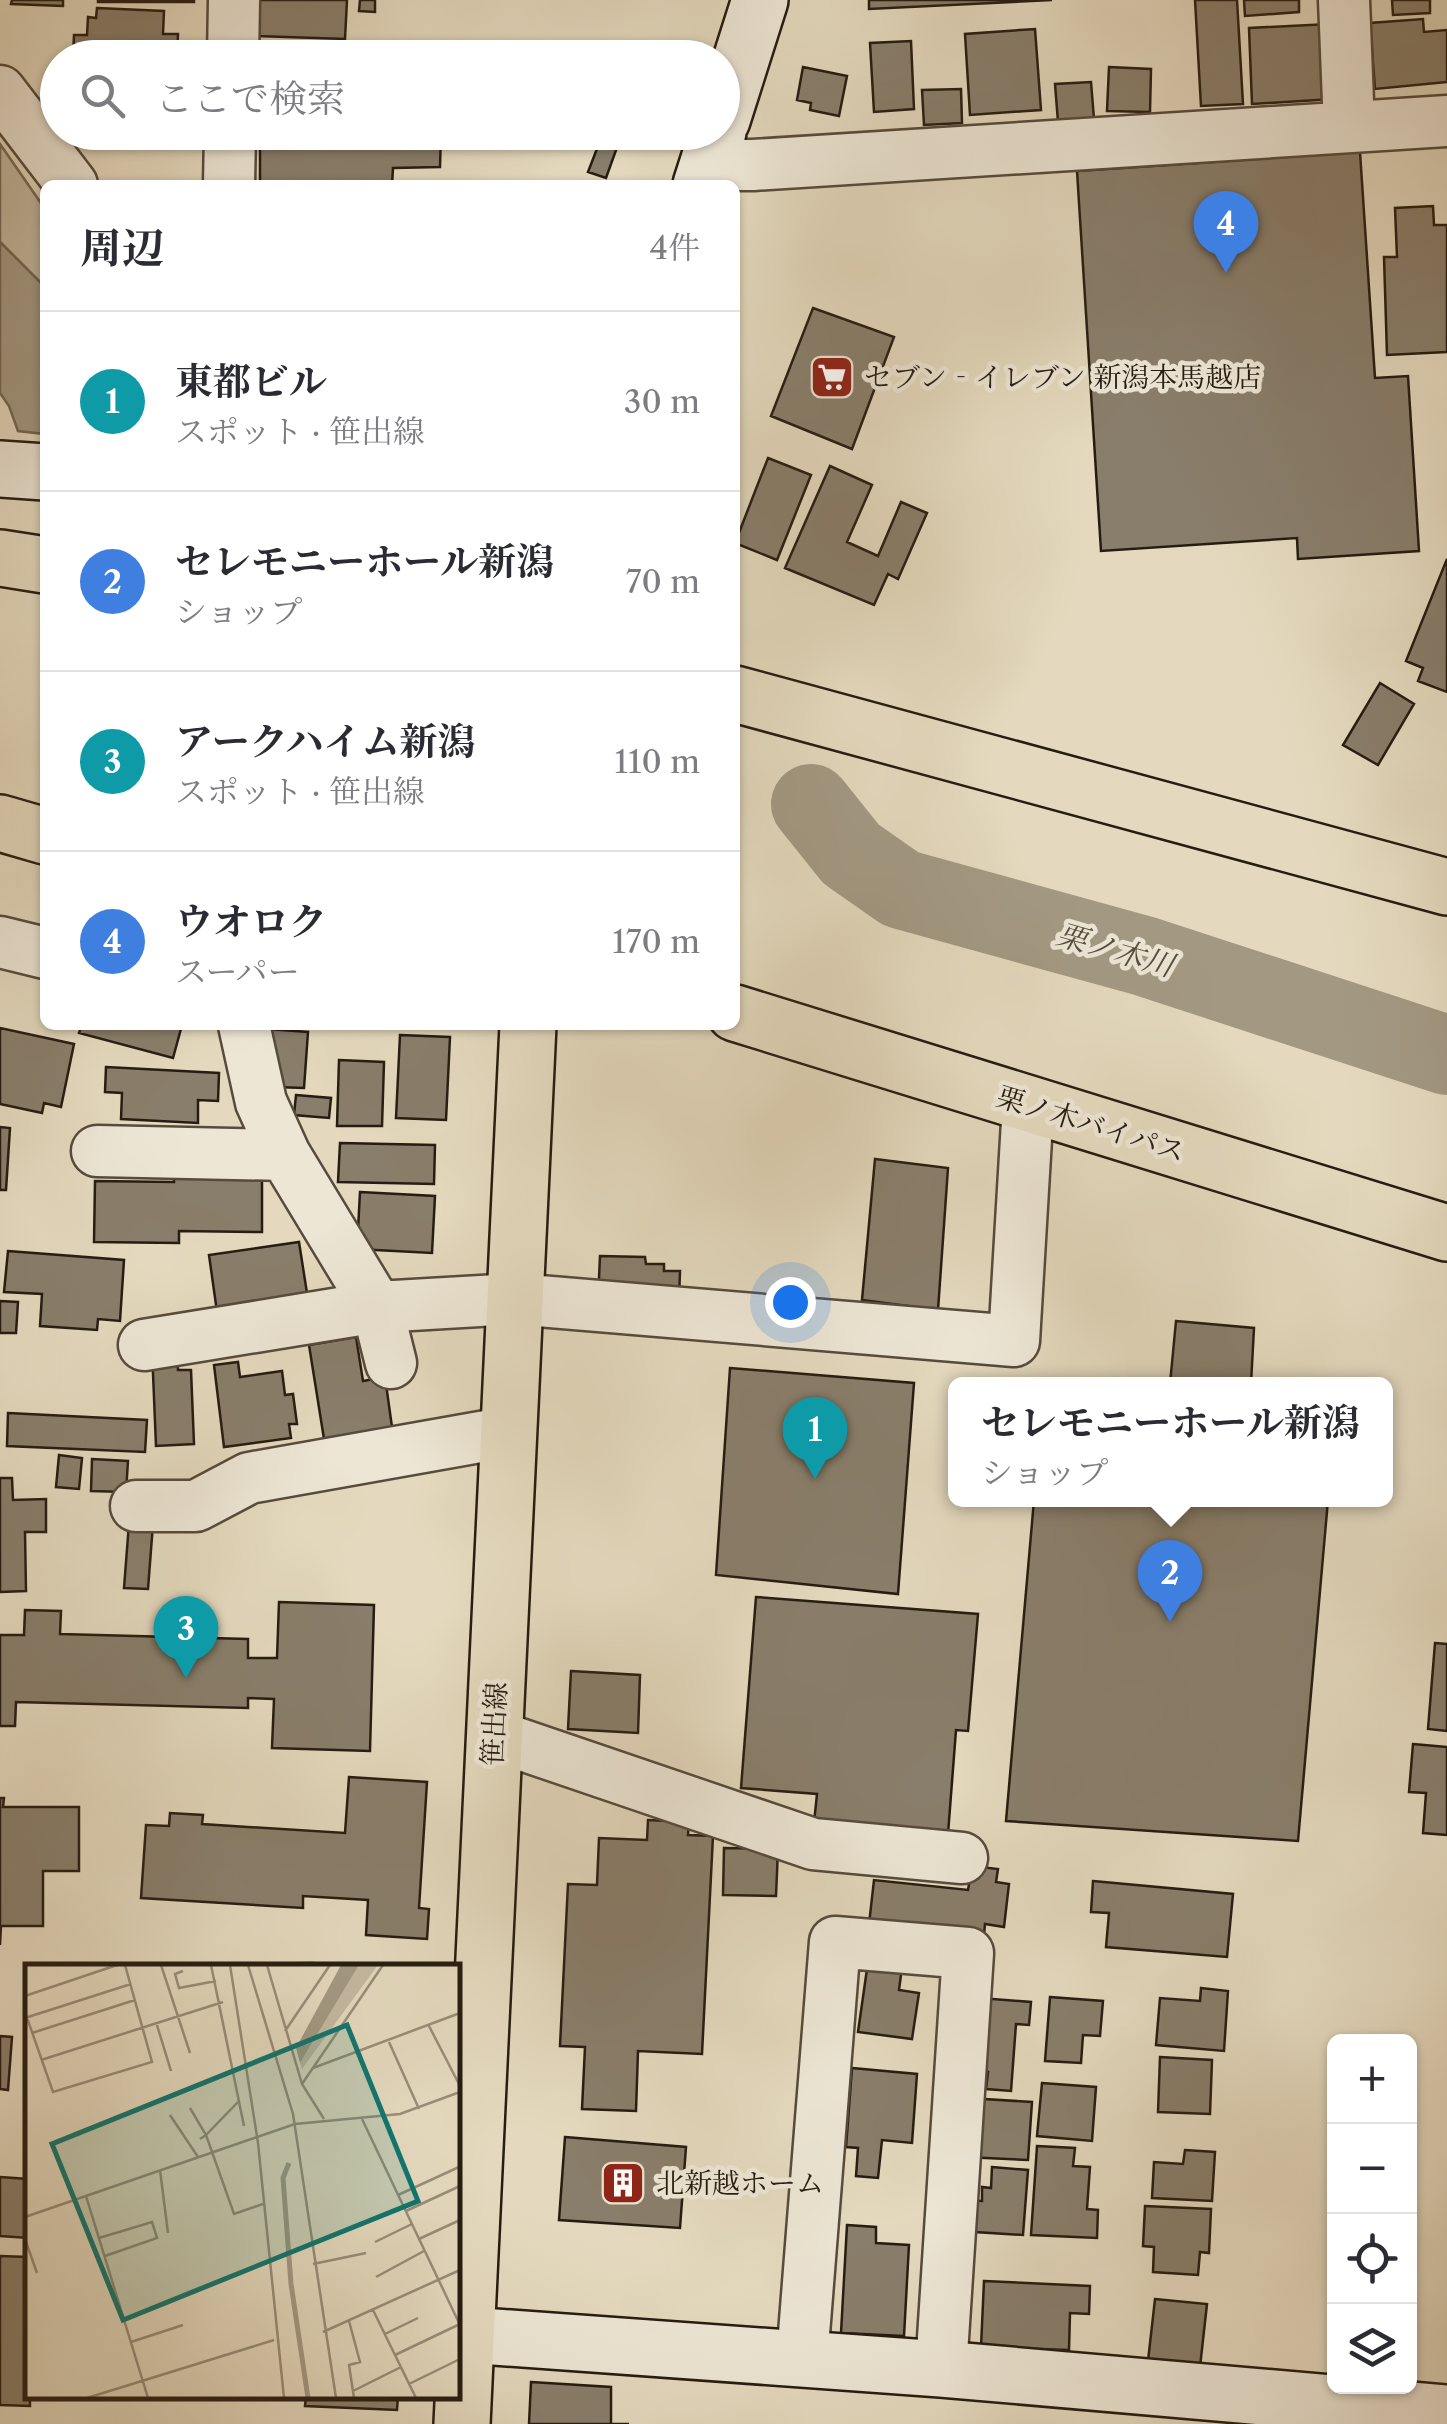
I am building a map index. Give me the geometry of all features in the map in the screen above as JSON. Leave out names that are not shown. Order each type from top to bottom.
[{"type":"main road","points":[[0,558],[40,564]]},
{"type":"main road","points":[[740,695],[1447,887]]},
{"type":"main road","points":[[0,823],[40,835]]},
{"type":"main road","name":"栗ノ木バイパス","points":[[740,1015],[1447,1233]]},
{"type":"main road","name":"笹出線","points":[[462,2424],[528,1030]]},
{"type":"street","points":[[233,40],[234,0]]},
{"type":"street","points":[[740,63],[760,0]]},
{"type":"street","points":[[1344,0],[1349,127]]},
{"type":"street","points":[[0,91],[40,143]]},
{"type":"street","points":[[712,151],[753,166],[1447,121]]},
{"type":"street","points":[[45,150],[68,180]]},
{"type":"street","points":[[229,180],[230,150]]},
{"type":"street","points":[[0,469],[40,472]]},
{"type":"street","points":[[0,942],[40,951]]},
{"type":"street","points":[[245,1030],[261,1102],[285,1155],[377,1307],[391,1363]]},
{"type":"street","points":[[144,1345],[377,1307],[514,1299],[1014,1341],[1028,1106]]},
{"type":"street","points":[[97,1151],[285,1155]]},
{"type":"street","points":[[136,1506],[196,1506],[248,1478],[508,1432]]},
{"type":"street","points":[[493,1735],[814,1844],[962,1858]]},
{"type":"street","points":[[802,2359],[835,1942],[968,1953],[941,2369]]},
{"type":"street","points":[[467,2334],[941,2369],[1447,2414]]},
{"type":"shaded area","points":[[0,144],[40,202],[40,282],[0,242]]},
{"type":"shaded area","points":[[0,242],[40,282],[40,433],[18,431],[0,393]]},
{"type":"building","points":[[12,0],[63,0],[63,6],[11,4]]},
{"type":"building","points":[[194,0],[194,2],[98,2]]},
{"type":"building","points":[[250,0],[347,0],[345,39],[256,36]]},
{"type":"building","points":[[360,0],[375,0],[375,12],[359,11]]},
{"type":"building","points":[[869,0],[1052,0],[869,9]]},
{"type":"building","points":[[1195,0],[1237,0],[1243,104],[1201,106]]},
{"type":"building","points":[[1244,0],[1299,0],[1299,12],[1245,16]]},
{"type":"building","points":[[1392,0],[1430,0],[1430,13],[1393,15]]},
{"type":"building","points":[[97,8],[164,11],[163,34],[178,34],[178,40],[74,40],[74,35],[87,35],[88,17],[96,18]]},
{"type":"building","points":[[1423,19],[1424,32],[1447,30],[1447,82],[1375,89],[1370,23]]},
{"type":"building","points":[[1329,24],[1333,99],[1252,104],[1249,28]]},
{"type":"building","points":[[1035,29],[1041,110],[970,115],[965,34]]},
{"type":"building","points":[[911,41],[914,109],[874,112],[870,43]]},
{"type":"building","points":[[803,67],[847,76],[839,116],[810,110],[811,103],[797,100]]},
{"type":"building","points":[[1109,67],[1151,69],[1150,112],[1107,111]]},
{"type":"building","points":[[1091,82],[1094,119],[1058,122],[1055,84]]},
{"type":"building","points":[[961,89],[962,123],[924,125],[922,90]]},
{"type":"building","points":[[260,150],[440,150],[440,167],[393,168],[392,180],[260,180]]},
{"type":"building","points":[[596,150],[616,150],[606,178],[588,172]]},
{"type":"building","points":[[1360,152],[1375,378],[1408,376],[1419,551],[1298,559],[1297,538],[1101,551],[1077,171]]},
{"type":"building","points":[[1433,206],[1434,225],[1447,225],[1447,352],[1387,355],[1384,257],[1397,257],[1395,208]]},
{"type":"building","name":"セブン‐イレブン 新潟本馬越店","points":[[813,308],[894,337],[852,449],[771,416]]},
{"type":"building","points":[[768,458],[811,475],[777,560],[740,545],[740,530]]},
{"type":"building","points":[[830,466],[872,485],[847,542],[878,556],[901,502],[927,513],[898,579],[888,574],[874,605],[785,568]]},
{"type":"building","points":[[1447,559],[1447,692],[1418,681],[1423,668],[1406,661]]},
{"type":"building","points":[[1380,683],[1414,704],[1378,765],[1343,745]]},
{"type":"building","points":[[0,1028],[74,1044],[61,1107],[44,1103],[42,1113],[0,1104]]},
{"type":"building","points":[[80,1030],[181,1030],[173,1058],[79,1033]]},
{"type":"building","points":[[268,1030],[308,1032],[304,1088],[275,1087]]},
{"type":"building","points":[[400,1035],[450,1037],[446,1120],[396,1118]]},
{"type":"building","points":[[339,1060],[384,1062],[382,1126],[337,1126]]},
{"type":"building","points":[[106,1067],[219,1073],[218,1101],[198,1100],[198,1123],[121,1119],[122,1093],[105,1092]]},
{"type":"building","points":[[296,1095],[331,1098],[329,1118],[294,1115]]},
{"type":"building","points":[[0,1127],[10,1128],[6,1190],[0,1190]]},
{"type":"building","points":[[340,1143],[435,1145],[434,1184],[338,1182]]},
{"type":"building","points":[[875,1159],[948,1168],[938,1310],[862,1300]]},
{"type":"building","points":[[174,1166],[262,1167],[262,1232],[179,1231],[179,1243],[94,1242],[95,1181],[174,1182]]},
{"type":"building","points":[[360,1192],[435,1196],[432,1253],[357,1249]]},
{"type":"building","points":[[299,1242],[309,1306],[218,1319],[209,1255]]},
{"type":"building","points":[[8,1251],[124,1260],[120,1321],[98,1319],[97,1330],[40,1326],[42,1294],[4,1292]]},
{"type":"building","points":[[600,1256],[645,1257],[646,1264],[664,1264],[664,1271],[680,1271],[679,1301],[598,1300]]},
{"type":"building","points":[[0,1301],[18,1302],[16,1333],[0,1333]]},
{"type":"building","points":[[1176,1321],[1254,1328],[1251,1377],[1171,1377]]},
{"type":"building","points":[[356,1337],[363,1381],[385,1377],[392,1427],[324,1439],[309,1345]]},
{"type":"building","points":[[177,1348],[178,1370],[191,1370],[194,1444],[156,1446],[152,1349]]},
{"type":"building","points":[[238,1362],[240,1377],[282,1371],[285,1395],[293,1394],[297,1424],[289,1424],[291,1438],[224,1447],[214,1365]]},
{"type":"building","points":[[730,1368],[914,1383],[898,1594],[716,1575]]},
{"type":"building","points":[[8,1413],[147,1420],[145,1452],[7,1446]]},
{"type":"building","points":[[59,1455],[82,1458],[79,1489],[56,1487]]},
{"type":"building","points":[[92,1459],[128,1461],[126,1492],[91,1491]]},
{"type":"building","points":[[0,1478],[12,1478],[13,1500],[46,1499],[46,1532],[25,1532],[26,1591],[0,1592]]},
{"type":"building","points":[[1033,1507],[1327,1507],[1298,1841],[1006,1821]]},
{"type":"building","points":[[129,1523],[153,1524],[148,1589],[124,1588]]},
{"type":"building","points":[[756,1597],[978,1614],[968,1731],[956,1730],[948,1834],[814,1823],[817,1794],[741,1788]]},
{"type":"building","points":[[279,1602],[374,1605],[370,1751],[272,1748],[274,1699],[248,1698],[248,1708],[16,1702],[15,1726],[0,1726],[0,1635],[24,1635],[25,1610],[61,1611],[60,1634],[248,1639],[248,1658],[277,1658]]},
{"type":"building","points":[[1435,1643],[1447,1644],[1447,1731],[1428,1729]]},
{"type":"building","points":[[571,1671],[640,1675],[638,1733],[568,1729]]},
{"type":"building","points":[[1413,1744],[1447,1747],[1447,1835],[1423,1833],[1426,1793],[1409,1792]]},
{"type":"building","points":[[349,1777],[427,1782],[419,1908],[429,1909],[427,1939],[366,1935],[368,1900],[303,1896],[303,1908],[141,1898],[146,1825],[169,1826],[170,1813],[203,1815],[202,1824],[345,1833]]},
{"type":"building","points":[[0,1798],[4,1798],[3,1807],[79,1807],[79,1871],[43,1871],[43,1926],[1,1926],[0,1945]]},
{"type":"building","points":[[648,1820],[689,1822],[688,1835],[713,1836],[702,2054],[638,2051],[636,2111],[582,2109],[585,2047],[560,2046],[568,1884],[597,1885],[599,1838],[647,1840]]},
{"type":"building","points":[[724,1848],[778,1849],[776,1896],[723,1895]]},
{"type":"building","points":[[972,1866],[998,1869],[996,1882],[1009,1884],[1004,1927],[985,1924],[983,1946],[868,1933],[874,1880],[968,1890]]},
{"type":"building","points":[[1093,1881],[1233,1894],[1227,1957],[1106,1947],[1109,1913],[1091,1912]]},
{"type":"building","points":[[868,1962],[902,1967],[899,1990],[919,1993],[912,2039],[858,2032]]},
{"type":"building","points":[[1201,1988],[1228,1991],[1224,2051],[1156,2045],[1160,1998],[1200,2001]]},
{"type":"building","points":[[1050,1997],[1103,2001],[1100,2036],[1083,2035],[1081,2063],[1045,2061]]},
{"type":"building","points":[[980,1998],[1031,2002],[1029,2025],[1016,2024],[1011,2091],[986,2089],[988,2072],[974,2071]]},
{"type":"building","points":[[0,2036],[12,2037],[8,2090],[0,2089]]},
{"type":"building","points":[[1160,2057],[1212,2060],[1210,2114],[1158,2112]]},
{"type":"building","points":[[852,2068],[917,2074],[912,2143],[882,2140],[878,2178],[856,2176],[858,2148],[846,2147]]},
{"type":"building","points":[[1042,2083],[1096,2087],[1092,2141],[1037,2136]]},
{"type":"building","points":[[968,2098],[1032,2102],[1028,2160],[965,2157]]},
{"type":"building","name":"北新越ホーム","points":[[565,2137],[686,2147],[680,2228],[559,2220]]},
{"type":"building","points":[[1037,2146],[1075,2148],[1073,2166],[1090,2167],[1087,2209],[1098,2210],[1097,2238],[1031,2235]]},
{"type":"building","points":[[1185,2150],[1215,2152],[1212,2201],[1152,2198],[1154,2162],[1183,2164]]},
{"type":"building","points":[[992,2167],[1028,2170],[1023,2235],[959,2231],[962,2200],[982,2201],[982,2187],[991,2188]]},
{"type":"building","points":[[0,2177],[25,2179],[25,2238],[0,2236]]},
{"type":"building","points":[[1145,2206],[1211,2209],[1209,2253],[1200,2252],[1198,2275],[1153,2272],[1154,2247],[1143,2246]]},
{"type":"building","points":[[847,2225],[876,2227],[876,2243],[909,2245],[904,2336],[841,2333]]},
{"type":"building","points":[[0,2256],[25,2257],[25,2399],[30,2399],[30,2406],[0,2405]]},
{"type":"building","points":[[984,2281],[1090,2286],[1089,2314],[1070,2313],[1069,2350],[981,2347]]},
{"type":"building","points":[[1155,2299],[1207,2304],[1200,2367],[1148,2361]]},
{"type":"building","points":[[531,2382],[611,2387],[611,2424],[529,2424]]},
{"type":"building","points":[[306,2399],[398,2399],[397,2410],[305,2406]]},
{"type":"waterway","name":"栗ノ木川","points":[[811,804],[851,854],[901,889],[1144,956],[1447,1055]]},
{"type":"place","name":"ウオロク","points":[[1226,273]]},
{"type":"place","name":"セブン‐イレブン 新潟本馬越店","points":[[832,377]]},
{"type":"place","name":"東都ビル","points":[[815,1479]]},
{"type":"place","name":"セレモニーホール新潟","points":[[1170,1622]]},
{"type":"place","name":"アークハイム新潟","points":[[186,1678]]},
{"type":"place","name":"北新越ホーム","points":[[623,2183]]}]
